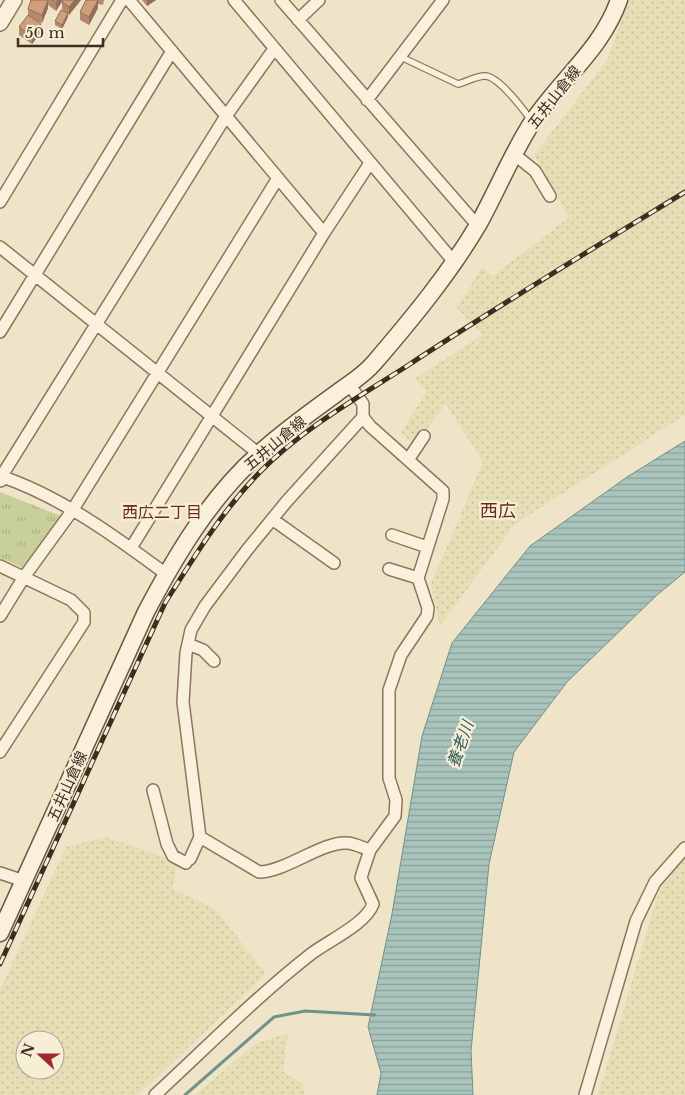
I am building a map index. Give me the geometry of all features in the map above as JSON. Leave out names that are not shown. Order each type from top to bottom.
[{"type":"main road","name":"五井山倉線","points":[[0,934],[142,621],[166,574],[203,518],[239,474],[259,454],[372,365],[454,262],[478,225],[532,122],[555,92],[592,50],[612,20],[618,0]]},
{"type":"street","points":[[0,23],[14,0]]},
{"type":"street","points":[[0,202],[122,0]]},
{"type":"street","points":[[129,0],[324,233]]},
{"type":"street","points":[[234,0],[454,262]]},
{"type":"street","points":[[281,0],[478,225]]},
{"type":"street","points":[[298,20],[319,0]]},
{"type":"street","points":[[367,100],[443,0]]},
{"type":"street","points":[[166,574],[132,548],[72,511],[39,492],[0,477],[226,116],[274,49]]},
{"type":"street","points":[[0,332],[172,51]]},
{"type":"street","points":[[515,155],[535,171],[550,196]]},
{"type":"street","points":[[132,548],[324,233],[370,163]]},
{"type":"street","points":[[0,616],[24,577],[72,511],[278,178]]},
{"type":"street","points":[[0,247],[259,454]]},
{"type":"street","points":[[154,790],[167,844],[173,856],[188,861],[200,837],[183,702],[183,677],[192,630],[205,606],[272,520],[363,418],[363,404],[349,384]]},
{"type":"street","points":[[155,1095],[311,954],[370,911],[373,904],[362,878],[370,850],[395,816],[396,800],[389,778],[389,690],[401,655],[427,616],[428,608],[418,578],[443,491],[363,418]]},
{"type":"street","points":[[408,460],[424,436]]},
{"type":"street","points":[[272,520],[334,562]]},
{"type":"street","points":[[392,535],[427,547]]},
{"type":"street","points":[[0,566],[72,600],[84,613],[84,622],[0,752]]},
{"type":"street","points":[[389,569],[418,578]]},
{"type":"street","points":[[188,644],[203,650],[214,661]]},
{"type":"street","points":[[200,837],[259,872],[268,872],[312,854],[347,843],[370,850]]},
{"type":"street","points":[[585,1095],[636,921],[655,882],[685,848]]},
{"type":"street","points":[[0,873],[24,881]]},
{"type":"lane","points":[[399,56],[458,84],[483,75],[490,76],[518,103],[532,122]]},
{"type":"shaded area","points":[[629,0],[685,0],[685,415],[515,524],[440,626],[431,584],[483,462],[446,404],[414,446],[401,432],[427,391],[414,379],[483,335],[457,308],[482,267],[493,276],[569,217],[534,155],[607,61]]},
{"type":"shaded area","points":[[106,837],[178,862],[172,888],[215,909],[266,974],[138,1095],[0,1095],[0,990],[66,847]]},
{"type":"shaded area","points":[[685,850],[685,1095],[598,1095],[665,871]]},
{"type":"shaded area","points":[[288,1033],[283,1072],[303,1084],[304,1095],[195,1095],[255,1044]]},
{"type":"green space","points":[[0,492],[61,516],[28,570],[0,558]]},
{"type":"water","name":"養老川","points":[[685,441],[685,572],[657,595],[567,682],[514,752],[489,864],[471,1051],[473,1095],[377,1095],[381,1073],[368,1027],[392,914],[422,736],[452,643],[530,546],[627,477]]},
{"type":"building","points":[[31,0],[48,0],[42,15],[28,9]]},
{"type":"building","points":[[63,0],[75,0],[69,7],[62,2]]},
{"type":"building","points":[[86,0],[98,0],[89,17],[80,12]]},
{"type":"building","points":[[61,10],[68,13],[62,25],[55,21]]},
{"type":"building","points":[[28,15],[41,24],[32,36],[19,27]]},
{"type":"waterway","points":[[185,1095],[274,1017],[305,1011],[375,1015]]},
{"type":"railway","points":[[0,964],[165,603],[209,535],[246,487],[276,456],[330,415],[510,300],[685,192]]},
{"type":"district","name":"西広","points":[[498,511]]},
{"type":"district","name":"西広二丁目","points":[[162,512]]}]
